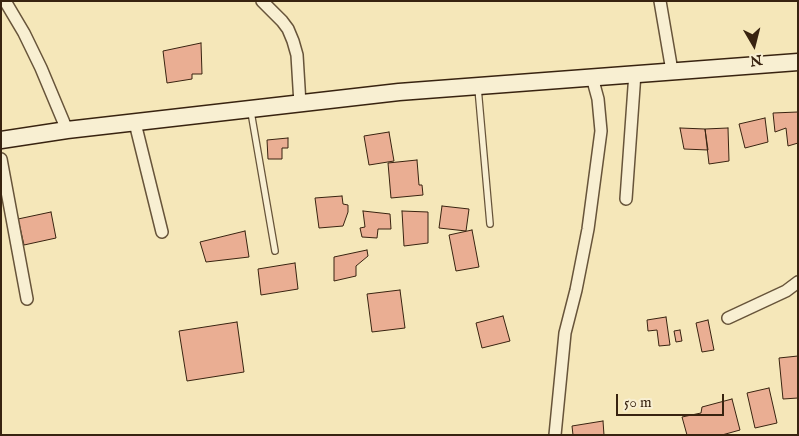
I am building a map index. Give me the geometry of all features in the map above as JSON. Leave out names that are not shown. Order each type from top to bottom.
[{"type":"street","points":[[5,1],[41,68],[67,130]]},
{"type":"street","points":[[262,1],[282,21],[293,41],[298,55],[300,104]]},
{"type":"street","points":[[660,1],[672,71]]},
{"type":"street","points":[[1,140],[67,130],[399,92],[798,62]]},
{"type":"street","points":[[626,199],[635,74]]},
{"type":"street","points":[[555,435],[565,333],[588,229],[601,131],[598,99],[592,77]]},
{"type":"street","points":[[135,123],[162,232]]},
{"type":"street","points":[[1,159],[27,299]]},
{"type":"street","points":[[728,318],[786,292],[798,282]]},
{"type":"lane","points":[[478,85],[490,224]]},
{"type":"lane","points":[[250,110],[275,251]]},
{"type":"building","points":[[201,43],[202,74],[192,74],[192,79],[167,83],[163,51]]},
{"type":"building","points":[[798,112],[798,143],[788,146],[786,128],[775,132],[773,113]]},
{"type":"building","points":[[765,118],[768,142],[745,148],[739,124]]},
{"type":"building","points":[[680,128],[705,129],[708,150],[684,149]]},
{"type":"building","points":[[728,128],[729,161],[709,164],[705,129]]},
{"type":"building","points":[[389,132],[394,161],[369,165],[364,136]]},
{"type":"building","points":[[288,138],[288,148],[282,148],[282,159],[268,159],[267,140]]},
{"type":"building","points":[[417,160],[419,185],[422,185],[423,195],[391,198],[388,163]]},
{"type":"building","points":[[342,196],[343,204],[348,205],[348,212],[343,226],[319,228],[315,198]]},
{"type":"building","points":[[442,206],[469,209],[466,231],[439,228]]},
{"type":"building","points":[[363,211],[390,214],[391,229],[378,229],[377,238],[362,237],[360,228],[365,227]]},
{"type":"building","points":[[402,211],[428,212],[428,243],[404,246]]},
{"type":"building","points":[[51,212],[56,238],[24,245],[18,219]]},
{"type":"building","points":[[472,230],[479,267],[456,271],[449,235]]},
{"type":"building","points":[[245,231],[249,257],[206,262],[200,242]]},
{"type":"building","points":[[367,250],[368,256],[356,266],[356,276],[334,281],[334,257]]},
{"type":"building","points":[[295,263],[298,289],[261,295],[258,269]]},
{"type":"building","points":[[400,290],[405,328],[372,332],[367,294]]},
{"type":"building","points":[[503,316],[510,341],[482,348],[476,323]]},
{"type":"building","points":[[666,317],[670,345],[659,346],[657,330],[648,331],[647,320]]},
{"type":"building","points":[[708,320],[714,350],[702,352],[696,323]]},
{"type":"building","points":[[237,322],[244,372],[187,381],[179,331]]},
{"type":"building","points":[[680,330],[682,341],[676,342],[674,331]]},
{"type":"building","points":[[798,356],[798,398],[783,399],[779,358]]},
{"type":"building","points":[[769,388],[777,423],[755,428],[747,393]]},
{"type":"building","points":[[732,399],[740,430],[722,435],[687,435],[682,417],[701,413],[702,407]]},
{"type":"building","points":[[603,421],[604,435],[573,435],[572,426]]}]
